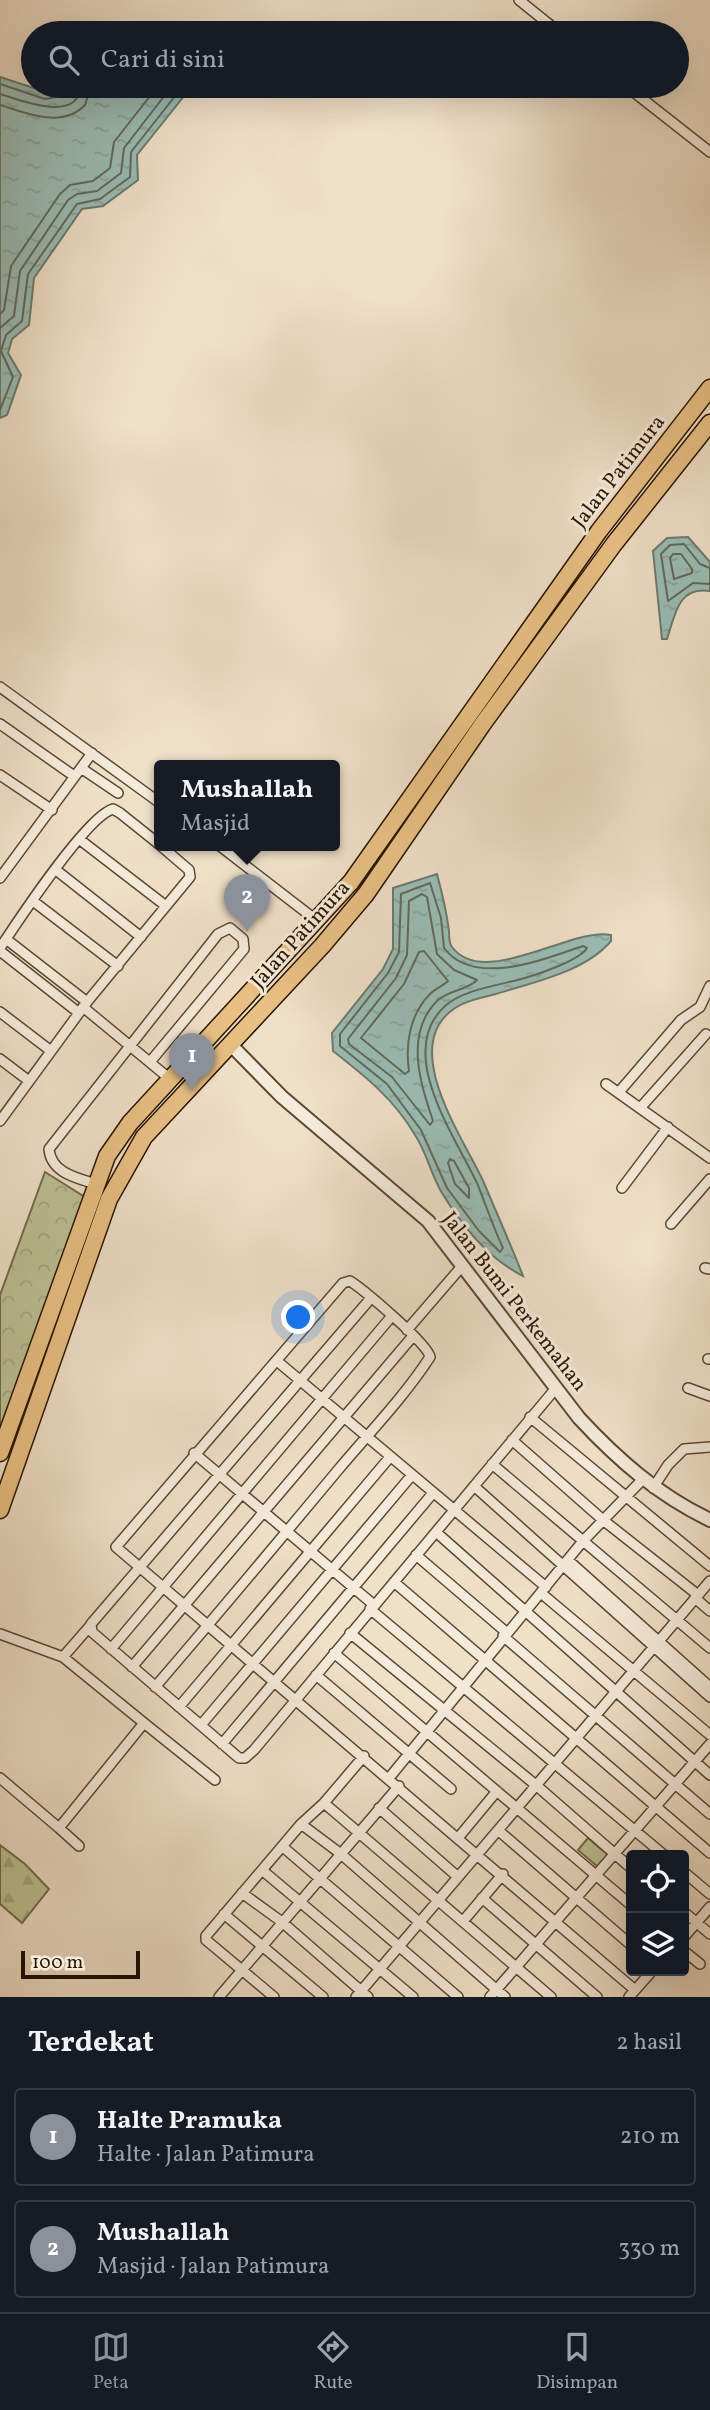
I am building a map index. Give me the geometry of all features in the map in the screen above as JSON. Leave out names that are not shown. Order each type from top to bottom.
[{"type":"highway","name":"Jalan Patimura","points":[[0,1453],[107,1156],[130,1123],[351,882],[599,531],[710,388]]},
{"type":"highway","name":"Jalan Patimura","points":[[0,1510],[108,1199],[126,1163],[144,1137],[322,946],[366,894],[499,702],[614,544],[708,430]]},
{"type":"highway","points":[[47,1324],[64,1329]]},
{"type":"street","points":[[519,0],[545,21]]},
{"type":"street","points":[[641,98],[710,152]]},
{"type":"street","points":[[0,687],[154,799]]},
{"type":"street","points":[[0,724],[74,776]]},
{"type":"street","points":[[0,878],[92,753]]},
{"type":"street","points":[[81,768],[118,793]]},
{"type":"street","points":[[0,775],[52,810]]},
{"type":"street","points":[[113,809],[118,793],[132,783]]},
{"type":"street","points":[[83,1007],[0,949],[79,839],[105,812],[113,809]]},
{"type":"street","points":[[113,809],[154,841]]},
{"type":"street","points":[[79,839],[166,906]]},
{"type":"street","points":[[0,1121],[3,1109],[29,1081],[83,1007],[191,875],[165,851]]},
{"type":"street","points":[[226,851],[316,920]]},
{"type":"street","points":[[56,870],[141,937]]},
{"type":"street","points":[[33,901],[118,965]]},
{"type":"street","points":[[96,1184],[69,1176],[55,1166],[50,1159],[49,1150],[128,1045],[218,934],[230,928],[243,939],[244,949],[149,1062]]},
{"type":"street","points":[[6,939],[170,1079]]},
{"type":"street","points":[[620,1093],[681,1020],[699,1007],[710,986]]},
{"type":"street","points":[[0,1012],[51,1051]]},
{"type":"street","points":[[641,1107],[706,1034]]},
{"type":"street","name":"Jalan Bumi Perkemahan","points":[[230,1044],[282,1097],[428,1221],[556,1388],[607,1448],[648,1483],[710,1520]]},
{"type":"street","points":[[0,1059],[29,1081]]},
{"type":"street","points":[[606,1084],[710,1158]]},
{"type":"street","points":[[622,1188],[668,1127]]},
{"type":"street","points":[[671,1224],[710,1179]]},
{"type":"street","points":[[132,1667],[264,1511],[463,1265]]},
{"type":"street","points":[[155,1687],[208,1625],[287,1531],[430,1357],[429,1351],[353,1283],[345,1281],[116,1546],[163,1587],[185,1605],[208,1625],[275,1681],[295,1699],[389,1777],[458,1838],[503,1874],[632,1993],[647,1976]]},
{"type":"street","points":[[63,1657],[371,1298]]},
{"type":"street","points":[[111,1649],[391,1317]]},
{"type":"street","points":[[277,1361],[454,1510],[633,1671],[710,1735]]},
{"type":"street","points":[[90,1626],[92,1632],[155,1687],[239,1758],[245,1758],[556,1388]]},
{"type":"street","points":[[688,1388],[710,1396]]},
{"type":"street","points":[[530,1417],[710,1566]]},
{"type":"street","points":[[512,1440],[710,1611]]},
{"type":"street","points":[[389,1777],[504,1634],[526,1612],[603,1520],[626,1497],[648,1483],[684,1449],[710,1447]]},
{"type":"street","points":[[194,1453],[658,1850]]},
{"type":"street","points":[[179,1707],[390,1457]]},
{"type":"street","points":[[492,1464],[710,1648]]},
{"type":"street","points":[[201,1725],[412,1475]]},
{"type":"street","points":[[474,1486],[566,1563],[710,1697]]},
{"type":"street","points":[[222,1744],[433,1493]]},
{"type":"street","points":[[436,1532],[615,1694],[710,1775]]},
{"type":"street","points":[[416,1555],[596,1717],[710,1814]]},
{"type":"street","points":[[242,1893],[282,1923],[362,1995],[399,1945],[518,1809],[710,1581]]},
{"type":"street","points":[[394,1582],[710,1853]]},
{"type":"street","points":[[350,1633],[444,1708],[626,1864]]},
{"type":"street","points":[[0,1634],[63,1657],[215,1780]]},
{"type":"street","points":[[655,1645],[710,1687]]},
{"type":"street","points":[[334,1653],[626,1901]]},
{"type":"street","points":[[316,1675],[451,1789]]},
{"type":"street","points":[[59,1828],[144,1723]]},
{"type":"street","points":[[493,1993],[578,1899],[710,1744]]},
{"type":"street","points":[[274,1997],[206,1940],[224,1914],[363,1756]]},
{"type":"street","points":[[0,1778],[79,1846]]},
{"type":"street","points":[[223,1995],[241,1970],[399,1786]]},
{"type":"street","points":[[458,1838],[497,1791]]},
{"type":"street","points":[[324,1803],[360,1831],[551,1997]]},
{"type":"street","points":[[379,1808],[458,1877]]},
{"type":"street","points":[[301,1824],[341,1854],[419,1922],[493,1993],[505,1997]]},
{"type":"street","points":[[499,1831],[626,1941]]},
{"type":"street","points":[[283,1847],[458,1997]]},
{"type":"street","points":[[262,1870],[301,1900],[413,1997]]},
{"type":"street","points":[[464,1920],[503,1874]]},
{"type":"street","points":[[689,1876],[710,1894]]},
{"type":"street","points":[[482,1898],[597,1997]]},
{"type":"street","points":[[689,1931],[710,1907]]},
{"type":"street","points":[[685,1913],[710,1934]]},
{"type":"street","points":[[224,1914],[323,1997]]},
{"type":"street","points":[[689,1955],[699,1964]]},
{"type":"green space","points":[[45,1172],[88,1199],[0,1439],[0,1295]]},
{"type":"green space","points":[[588,1838],[608,1855],[598,1867],[578,1850]]},
{"type":"green space","points":[[0,1845],[25,1864],[49,1889],[22,1923],[0,1904]]},
{"type":"water","points":[[0,77],[21,84],[21,98],[182,98],[137,155],[138,180],[103,206],[82,209],[34,278],[29,325],[12,339],[8,353],[21,375],[7,415],[0,418]]},
{"type":"water","points":[[688,537],[710,562],[710,591],[691,593],[684,598],[667,639],[662,639],[653,551],[667,538]]},
{"type":"water","points":[[437,874],[446,910],[450,944],[466,958],[485,962],[506,960],[575,939],[611,935],[611,941],[587,961],[558,975],[472,1000],[451,1011],[437,1028],[432,1049],[434,1072],[442,1097],[484,1183],[523,1276],[488,1251],[467,1229],[442,1193],[419,1142],[398,1110],[367,1079],[333,1051],[332,1033],[383,969],[393,949],[393,888]]},
{"type":"place","name":"Mushallah","points":[[247,932]]},
{"type":"place","name":"Halte Pramuka","points":[[192,1091]]}]
